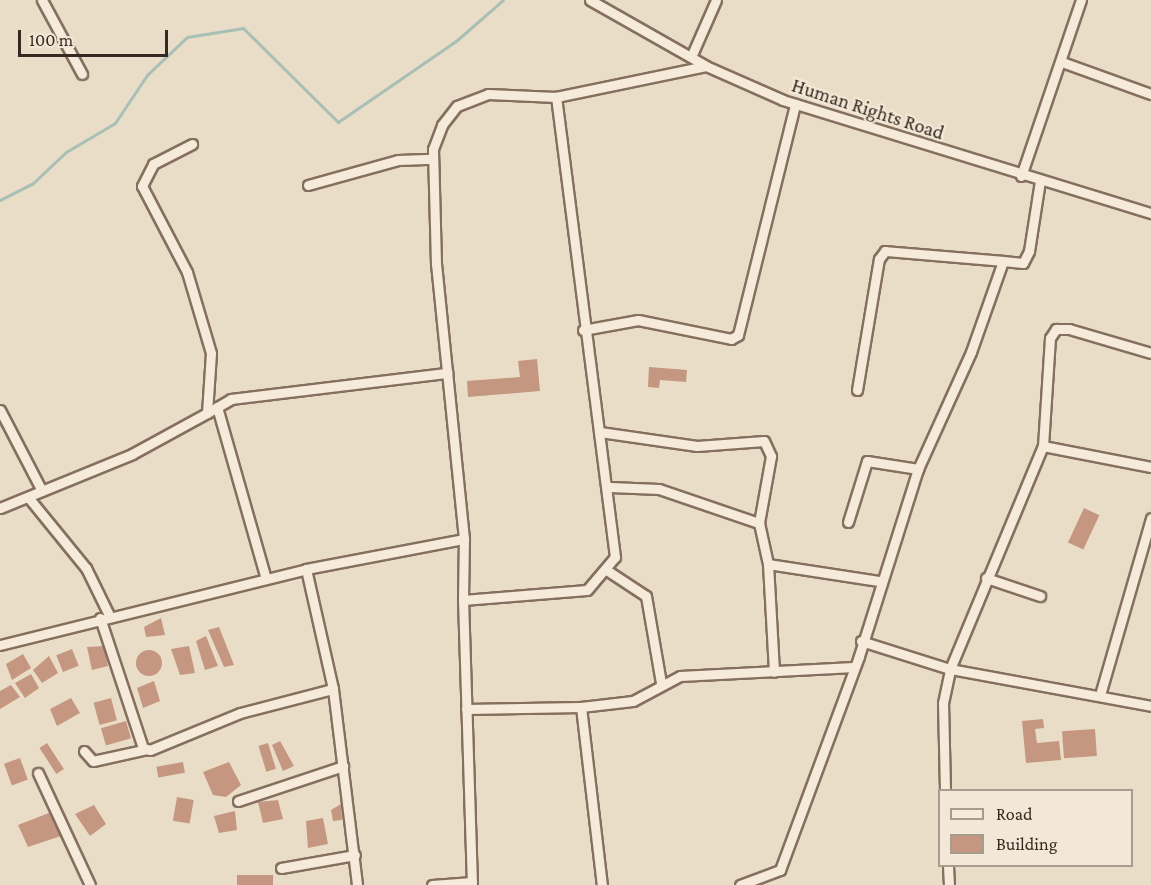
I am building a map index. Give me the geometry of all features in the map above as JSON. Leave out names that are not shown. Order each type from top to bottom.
[{"type":"street","points":[[42,0],[82,74]]},
{"type":"street","name":"Human Rights Road","points":[[590,0],[706,66],[795,104],[1021,176],[1151,213]]},
{"type":"street","points":[[691,57],[716,0]]},
{"type":"street","points":[[1021,176],[1062,62],[1081,0]]},
{"type":"street","points":[[1062,62],[1151,94]]},
{"type":"street","points":[[432,885],[472,884],[463,600],[465,539],[436,264],[433,159],[442,125],[470,99],[488,94],[556,97],[706,66]]},
{"type":"street","points":[[463,600],[587,590],[608,571],[615,557],[610,487],[583,330],[556,97]]},
{"type":"street","points":[[583,330],[638,320],[731,339],[738,335],[795,104]]},
{"type":"street","points":[[192,144],[153,164],[142,186],[187,272],[211,353],[207,413]]},
{"type":"street","points":[[308,185],[398,160],[433,159]]},
{"type":"street","points":[[857,390],[879,259],[885,251],[1023,263],[1029,251],[1040,181]]},
{"type":"street","points":[[740,885],[780,870],[854,667],[879,580],[918,469],[971,352],[1003,261]]},
{"type":"street","points":[[945,789],[943,703],[950,669],[986,578],[1043,446],[1050,338],[1056,329],[1151,353]]},
{"type":"street","points":[[0,508],[132,454],[231,399],[447,373]]},
{"type":"street","points":[[217,407],[265,575]]},
{"type":"street","points":[[0,410],[42,491]]},
{"type":"street","points":[[600,432],[697,446],[764,441],[771,456],[759,523],[768,564],[774,672]]},
{"type":"street","points":[[1043,446],[1151,467]]},
{"type":"street","points":[[848,522],[867,461],[918,469]]},
{"type":"street","points":[[610,487],[659,489],[759,523]]},
{"type":"street","points":[[28,497],[86,568],[104,617],[138,741],[147,749]]},
{"type":"street","points":[[1100,695],[1151,518]]},
{"type":"street","points":[[0,645],[265,575],[465,539]]},
{"type":"street","points":[[768,564],[879,580]]},
{"type":"street","points":[[306,569],[333,689],[356,855],[357,885]]},
{"type":"street","points":[[608,571],[646,596],[660,683]]},
{"type":"street","points":[[986,578],[1040,596]]},
{"type":"street","points":[[861,641],[950,669],[1151,706]]},
{"type":"street","points":[[466,709],[581,707],[633,701],[660,683],[680,676],[854,667]]},
{"type":"street","points":[[84,751],[93,761],[147,749],[240,713],[333,689]]},
{"type":"street","points":[[581,707],[602,885]]},
{"type":"street","points":[[238,801],[343,766]]},
{"type":"street","points":[[38,773],[90,885]]},
{"type":"street","points":[[280,868],[356,855]]},
{"type":"street","points":[[948,867],[949,885]]},
{"type":"building","points":[[537,359],[540,391],[468,397],[467,381],[520,377],[518,361]]},
{"type":"building","points":[[649,367],[687,370],[686,382],[660,380],[659,388],[648,387]]},
{"type":"building","points":[[1084,508],[1099,515],[1083,550],[1068,542]]},
{"type":"building","points":[[161,618],[165,635],[146,637],[144,627]]},
{"type":"building","points":[[219,627],[234,665],[224,667],[208,630]]},
{"type":"building","points":[[206,636],[218,666],[205,670],[196,641]]},
{"type":"building","points":[[104,646],[108,666],[92,670],[87,647]]},
{"type":"building","points":[[189,646],[195,673],[180,675],[171,649]]},
{"type":"building","points":[[72,649],[79,666],[63,672],[56,655]]},
{"type":"building","points":[[149,650],[159,653],[162,663],[159,673],[149,676],[139,673],[136,663],[139,653]]},
{"type":"building","points":[[23,654],[31,668],[12,680],[6,664]]},
{"type":"building","points":[[49,656],[58,673],[42,683],[33,670]]},
{"type":"building","points":[[31,674],[39,688],[25,698],[15,683]]},
{"type":"building","points":[[154,681],[160,701],[143,708],[137,688]]},
{"type":"building","points":[[11,685],[20,697],[0,709],[0,691]]},
{"type":"building","points":[[71,698],[80,713],[57,726],[50,709]]},
{"type":"building","points":[[111,698],[117,720],[100,725],[94,703]]},
{"type":"building","points":[[1043,719],[1044,728],[1035,729],[1037,743],[1059,741],[1061,760],[1026,763],[1022,721]]},
{"type":"building","points":[[126,721],[131,738],[106,745],[101,728]]},
{"type":"building","points":[[1095,729],[1097,756],[1064,758],[1062,731]]},
{"type":"building","points":[[280,741],[294,766],[283,771],[272,745]]},
{"type":"building","points":[[47,743],[64,769],[56,774],[39,748]]},
{"type":"building","points":[[268,743],[276,769],[266,772],[258,746]]},
{"type":"building","points":[[20,758],[28,780],[12,785],[4,764]]},
{"type":"building","points":[[183,762],[185,773],[158,778],[156,767]]},
{"type":"building","points":[[229,762],[241,785],[226,797],[213,795],[203,772]]},
{"type":"building","points":[[177,797],[194,800],[190,824],[173,821]]},
{"type":"building","points":[[278,800],[283,819],[263,823],[258,802]]},
{"type":"building","points":[[341,804],[342,820],[333,821],[331,810]]},
{"type":"building","points":[[94,805],[106,824],[90,836],[75,814]]},
{"type":"building","points":[[54,811],[61,836],[28,847],[18,825]]},
{"type":"building","points":[[235,811],[237,830],[219,833],[214,816]]},
{"type":"building","points":[[323,818],[328,844],[308,848],[306,821]]},
{"type":"building","points":[[237,875],[273,875],[273,885],[237,885]]},
{"type":"waterway","points":[[0,200],[32,184],[66,152],[115,123],[147,75],[187,37],[243,28],[338,122],[456,41],[503,0]]}]
